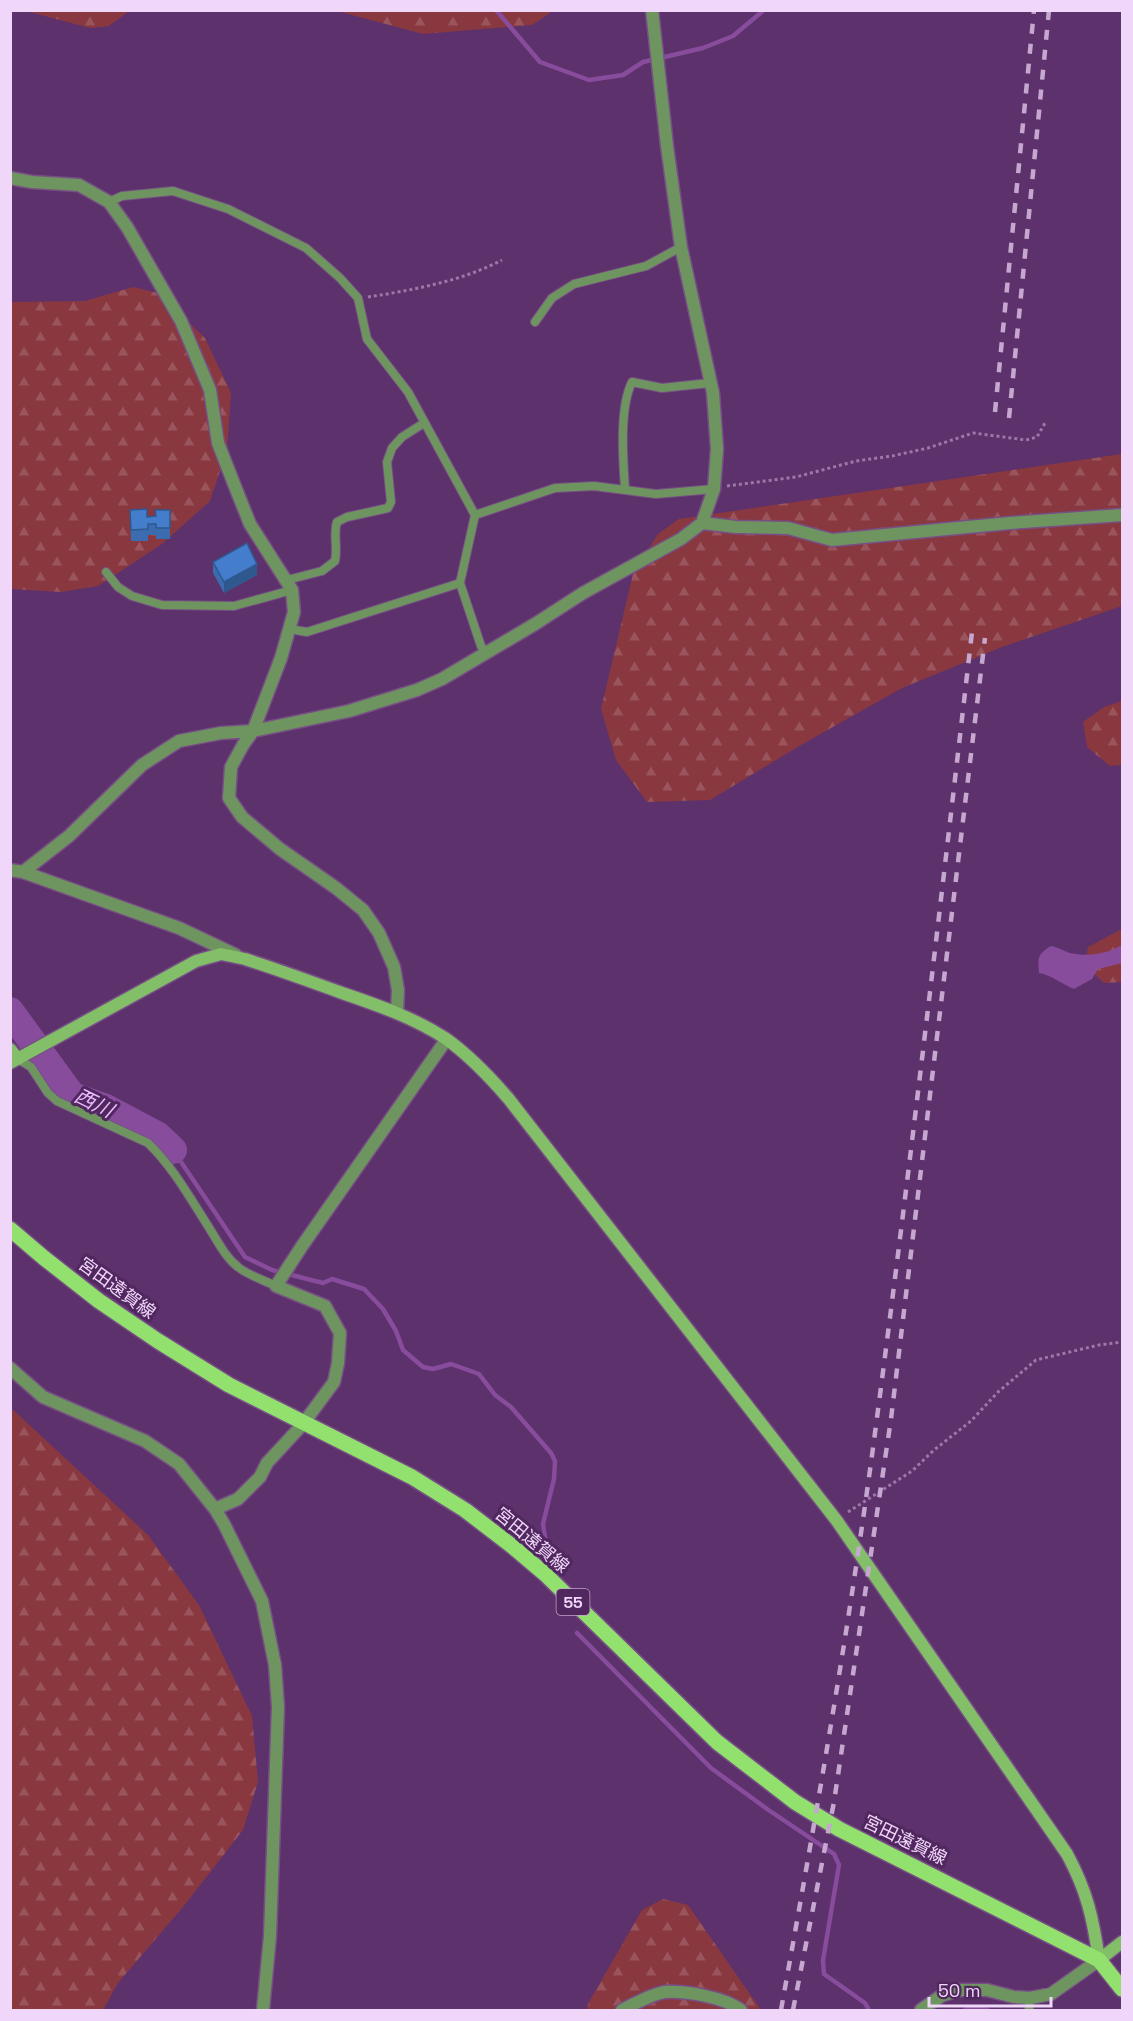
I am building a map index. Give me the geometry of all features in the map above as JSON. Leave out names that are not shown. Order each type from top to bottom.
[{"type":"main road","name":"宮田遠賀線","points":[[10,1228],[99,1301],[158,1341],[230,1385],[303,1424],[412,1477],[465,1510],[544,1574],[717,1742],[795,1802],[839,1829],[1099,1959],[1122,1989]]},
{"type":"street","points":[[17,871],[69,836],[142,765],[179,741],[220,733],[254,731],[349,711],[442,680],[583,593],[681,539],[702,523],[714,489],[717,448],[710,383],[681,247],[652,10]]},
{"type":"street","points":[[10,178],[78,185],[109,202],[127,228],[181,321],[210,390],[218,443],[250,524],[289,585],[294,612],[254,731],[231,767],[229,798],[242,817],[280,849],[363,910],[380,933],[394,967],[398,990],[397,1013]]},
{"type":"street","points":[[702,523],[736,527],[788,528],[832,540],[1010,522],[1122,516]]},
{"type":"street","points":[[17,871],[179,928],[245,959],[397,1013],[423,1025],[446,1040],[487,1074],[837,1521],[1067,1854],[1078,1875],[1093,1917],[1099,1959]]},
{"type":"street","points":[[13,1057],[196,961],[221,954],[245,959]]},
{"type":"street","points":[[215,1509],[238,1499],[260,1478],[267,1463],[303,1424],[333,1382],[338,1363],[340,1333],[325,1306],[276,1286],[446,1040]]},
{"type":"street","points":[[10,1368],[43,1397],[145,1442],[179,1464],[215,1509],[262,1601],[275,1665],[278,1707],[270,1936],[263,2010]]},
{"type":"street","points":[[921,2010],[941,1996],[958,1990],[987,1990],[1014,1996],[1029,2004],[1051,1994],[1122,1942]]},
{"type":"street","points":[[622,2010],[663,1992],[696,1994],[734,2005],[741,2010]]},
{"type":"lane","points":[[109,202],[122,196],[173,191],[228,209],[306,248],[340,278],[358,298],[367,339],[408,392],[475,515],[460,583],[481,646],[486,653]]},
{"type":"lane","points":[[535,322],[552,298],[574,284],[646,266],[681,247]]},
{"type":"lane","points":[[625,489],[624,423],[627,392],[632,382],[662,388],[710,383]]},
{"type":"lane","points":[[106,572],[118,587],[132,596],[162,605],[234,606],[322,571],[335,561],[338,548],[334,532],[337,522],[348,517],[388,508],[391,502],[387,462],[392,448],[402,437],[423,423]]},
{"type":"lane","points":[[475,515],[555,488],[594,486],[656,494],[714,489]]},
{"type":"lane","points":[[289,629],[307,632],[460,583]]},
{"type":"lane","points":[[13,1057],[31,1067],[48,1093],[57,1101],[148,1143],[158,1152],[179,1181],[223,1251],[244,1271],[276,1286]]},
{"type":"path","points":[[358,298],[401,292],[481,271],[502,260]]},
{"type":"path","points":[[714,489],[796,477],[856,461],[928,448],[973,433],[1026,440],[1037,437],[1046,423]]},
{"type":"path","points":[[837,1521],[912,1472],[1036,1360],[1122,1342]]},
{"type":"green space","points":[[26,11],[129,11],[109,26],[90,28]]},
{"type":"green space","points":[[337,11],[553,11],[532,25],[423,34]]},
{"type":"green space","points":[[133,287],[158,293],[205,338],[231,393],[227,450],[210,501],[162,544],[98,586],[61,592],[11,589],[10,302],[85,301]]},
{"type":"green space","points":[[1122,454],[1122,606],[1002,647],[902,688],[710,800],[647,802],[616,760],[601,709],[633,574],[658,534],[679,519]]},
{"type":"green space","points":[[1122,701],[1122,765],[1110,766],[1087,747],[1083,722],[1104,707]]},
{"type":"green space","points":[[1122,929],[1122,982],[1104,983],[1085,965],[1088,947]]},
{"type":"green space","points":[[10,1407],[148,1535],[199,1605],[252,1716],[258,1782],[243,1830],[183,1907],[118,1983],[103,2010],[11,2010]]},
{"type":"green space","points":[[663,1899],[688,1905],[761,2010],[586,2010],[642,1910]]},
{"type":"shaded area","points":[[1122,945],[1122,963],[1098,969],[1092,979],[1074,989],[1039,973],[1039,957],[1051,946],[1070,953],[1091,955],[1104,953]]},
{"type":"building","points":[[147,509],[147,517],[156,516],[155,510],[170,510],[170,528],[156,528],[156,524],[148,524],[148,529],[131,530],[130,510]]},
{"type":"building","points":[[247,543],[257,564],[224,582],[213,562]]},
{"type":"waterway","points":[[496,10],[540,62],[589,80],[623,75],[643,62],[703,48],[733,36],[764,10]]},
{"type":"waterway","name":"西川","points":[[10,1011],[72,1096],[106,1108],[157,1135],[173,1150]]},
{"type":"waterway","points":[[173,1150],[245,1257],[272,1270],[323,1283],[332,1279],[364,1289],[383,1309],[396,1331],[403,1350],[423,1367],[433,1369],[451,1364],[479,1374],[495,1395],[511,1407],[551,1453],[555,1461],[554,1479],[543,1524],[546,1544]]},
{"type":"waterway","points":[[577,1633],[711,1768],[834,1854],[839,1865],[823,1960],[824,1974],[865,2003],[869,2010]]},
{"type":"waterway","points":[[965,2010],[971,2008],[988,2010]]},
{"type":"railway","points":[[995,412],[1034,10]]},
{"type":"railway","points":[[1009,418],[1049,10]]},
{"type":"railway","points":[[781,2010],[833,1711],[868,1485],[915,1119],[972,632]]},
{"type":"railway","points":[[793,2010],[834,1802],[891,1419],[985,638]]}]
